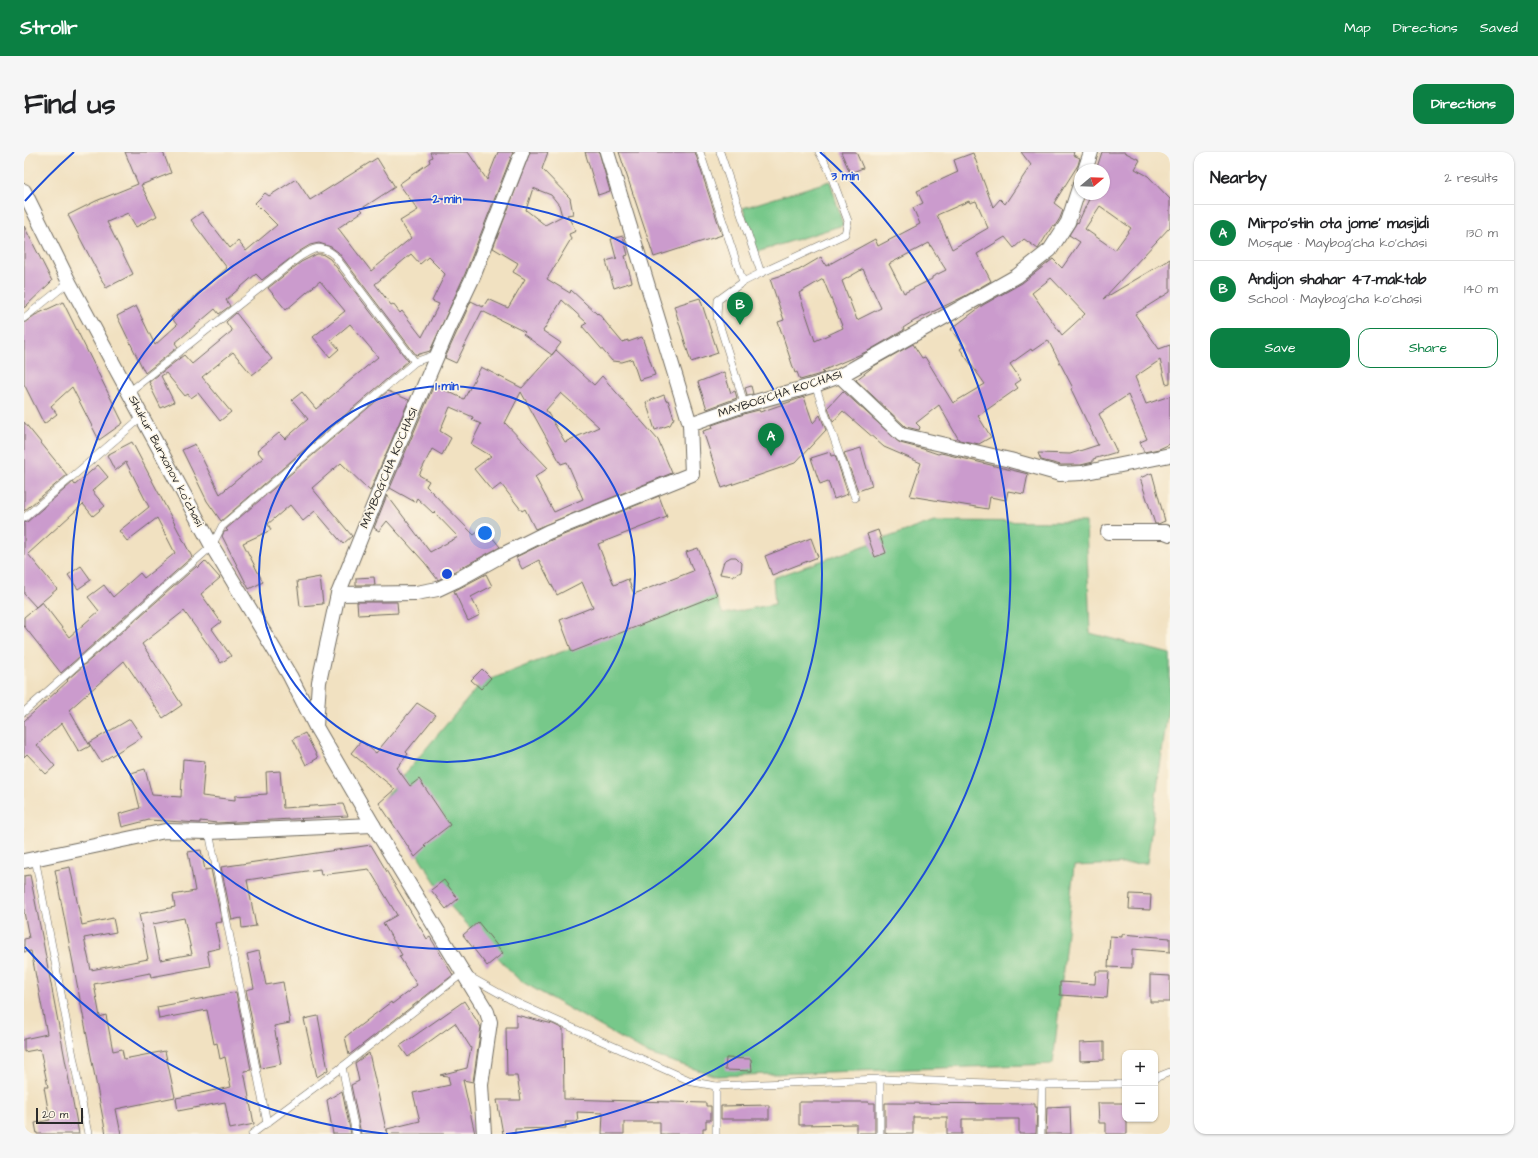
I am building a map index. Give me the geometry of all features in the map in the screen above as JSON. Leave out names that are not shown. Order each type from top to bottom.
[{"type":"street","name":"MAYBOG'CHA KO'CHASI","points":[[316,727],[319,682],[338,594],[385,477],[438,353],[473,277],[522,152]]},
{"type":"street","points":[[338,594],[416,593],[438,588],[455,581],[548,532],[692,474],[690,424],[607,152]]},
{"type":"street","points":[[1087,164],[1091,152]]},
{"type":"street","name":"Shukur Burxonov koʻchasi","points":[[24,191],[69,282],[212,546],[290,676],[316,727],[373,825],[487,1012],[490,1022],[482,1085],[484,1134]]},
{"type":"street","name":"MAYBOG'CHA KO'CHASI","points":[[690,424],[744,405],[840,376],[1018,276],[1050,250],[1068,222],[1075,200]]},
{"type":"street","points":[[840,376],[902,435],[1010,460],[1060,474],[1082,473],[1170,455]]},
{"type":"street","points":[[1108,532],[1165,532],[1170,534]]},
{"type":"street","points":[[29,860],[165,831],[209,832],[373,825]]},
{"type":"lane","points":[[700,152],[743,282]]},
{"type":"lane","points":[[720,152],[760,273]]},
{"type":"lane","points":[[744,405],[717,317],[718,300],[743,282],[760,273],[845,234],[848,221],[829,170],[819,152]]},
{"type":"lane","points":[[129,392],[298,258],[317,248],[327,249],[334,255],[415,362]]},
{"type":"lane","points":[[24,318],[69,282]]},
{"type":"lane","points":[[24,712],[212,546],[222,526],[415,362],[438,353]]},
{"type":"lane","points":[[814,385],[855,498]]},
{"type":"lane","points":[[24,518],[142,417]]},
{"type":"lane","points":[[209,832],[267,1123]]},
{"type":"lane","points":[[29,860],[88,1134]]},
{"type":"lane","points":[[252,1134],[342,1067],[462,973],[515,1002],[693,1082],[716,1086],[880,1079],[1042,1085],[1122,1084]]},
{"type":"lane","points":[[342,1067],[356,1134]]},
{"type":"lane","points":[[1158,1077],[1170,1072]]},
{"type":"lane","points":[[880,1079],[880,1134]]},
{"type":"lane","points":[[1041,1134],[1042,1085]]},
{"type":"lane","points":[[716,1086],[716,1134]]},
{"type":"green space","points":[[830,181],[843,225],[757,252],[743,208]]},
{"type":"green space","points":[[934,521],[1086,522],[1090,633],[1170,654],[1170,694],[1147,863],[1074,866],[1053,1064],[716,1076],[649,1054],[519,980],[451,907],[383,800],[481,683],[714,593],[723,614],[775,604],[773,578]]},
{"type":"building","points":[[125,152],[163,152],[171,173],[141,185],[157,216],[136,227],[128,213],[107,222],[133,274],[106,288],[68,215],[96,201],[138,184]]},
{"type":"building","points":[[430,152],[468,152],[487,180],[498,152],[513,152],[465,274],[430,351],[416,355],[338,252],[331,247],[319,243],[310,245],[300,251],[262,280],[256,274],[226,300],[230,306],[219,314],[215,309],[175,343],[178,347],[145,373],[117,316],[136,306],[155,345],[177,325],[171,317],[227,268],[191,220],[202,212],[230,248],[238,241],[246,251],[277,225],[255,203],[265,193],[269,196],[296,179],[310,200],[377,158],[395,187],[361,209],[363,211],[338,228],[371,271],[411,238],[400,221],[418,210],[399,184],[430,162],[429,159],[432,157]],"holes":[[[411,254],[420,264],[428,257],[445,274],[432,301],[439,304],[422,337],[402,311],[400,313],[393,304],[391,305],[375,284]]]},
{"type":"building","points":[[530,152],[548,152],[542,169],[570,198],[573,214],[567,215],[576,231],[569,234],[571,239],[547,279],[570,293],[571,290],[597,314],[598,313],[622,342],[628,340],[628,342],[642,337],[655,375],[639,380],[632,359],[622,362],[612,361],[582,326],[587,323],[562,300],[543,331],[561,343],[552,355],[523,334],[525,332],[482,311],[456,363],[445,358],[471,301],[483,307],[488,299],[508,308],[525,279],[513,272],[518,263],[493,248]],"holes":[[[533,188],[551,195],[559,205],[562,216],[545,225],[526,210]]]},
{"type":"building","points":[[585,152],[599,152],[610,191],[598,195]]},
{"type":"building","points":[[619,152],[695,152],[722,235],[654,257]]},
{"type":"building","points":[[841,152],[856,152],[863,168],[850,173]]},
{"type":"building","points":[[1021,152],[1074,152],[1073,155],[1080,158],[1078,164],[1074,164],[1074,171],[1054,203],[1063,210],[1060,218],[1055,226],[1053,225],[1038,249],[1024,239],[1014,248],[1005,237],[977,254],[991,281],[965,296],[914,321],[903,328],[904,330],[868,351],[822,371],[824,373],[800,380],[797,372],[795,373],[778,322],[784,320],[770,279],[799,270],[821,257],[826,266],[875,239],[878,246],[920,224],[913,208],[923,203],[917,191],[958,172],[954,160],[973,153],[993,207],[1000,199],[1005,204],[1031,165]],"holes":[[[969,201],[970,203],[976,201],[988,228],[952,249],[937,215]],[[929,243],[946,270],[904,293],[889,264]],[[863,269],[881,308],[857,320],[842,281]],[[823,279],[843,328],[815,341],[799,293]]]},
{"type":"building","points":[[1102,152],[1124,152],[1140,160],[1135,169],[1148,176],[1170,199],[1170,227],[1103,299],[1170,259],[1170,292],[1135,314],[1159,349],[1170,345],[1170,383],[1166,384],[1160,360],[1135,377],[1146,404],[1170,396],[1170,444],[1159,449],[1144,452],[1140,442],[1147,439],[1128,395],[1099,414],[1117,452],[1093,459],[1093,462],[1081,465],[1061,465],[1041,460],[1038,453],[1070,454],[1098,445],[1071,389],[1073,388],[1048,340],[1032,351],[1031,349],[1010,364],[1021,380],[1015,384],[1018,388],[978,416],[991,437],[979,444],[959,440],[939,405],[916,423],[920,427],[919,430],[906,427],[856,380],[874,366],[913,344],[922,358],[925,357],[953,403],[985,384],[960,349],[963,347],[951,329],[983,305],[1022,283],[1053,259],[1062,268],[1080,242],[1069,235],[1077,222],[1078,223],[1089,200],[1110,200],[1110,164],[1098,164]],"holes":[[[1100,206],[1131,228],[1115,250],[1085,229]],[[1051,278],[1085,314],[1062,335],[1032,293]]]},
{"type":"building","points":[[24,226],[52,281],[24,308]]},
{"type":"building","points":[[623,236],[628,255],[625,256],[632,282],[614,288],[606,261],[617,258],[611,239]]},
{"type":"building","points":[[317,254],[322,254],[330,259],[408,361],[221,521],[207,501],[182,450],[195,444],[220,494],[263,458],[257,451],[279,433],[285,439],[308,419],[292,400],[302,392],[316,409],[378,357],[350,324],[331,340],[339,349],[330,357],[313,337],[345,311],[320,281],[286,310],[268,288],[301,262]]},
{"type":"building","points":[[700,298],[718,353],[691,362],[674,306]]},
{"type":"building","points":[[63,302],[123,423],[99,440],[72,387],[51,406],[57,414],[44,424],[24,384],[24,323],[35,315]]},
{"type":"building","points":[[236,313],[272,359],[252,375],[233,352],[202,377],[231,412],[220,421],[198,393],[191,398],[188,394],[185,396],[166,373],[161,376],[174,402],[161,408],[149,382],[184,355],[192,364],[232,331],[226,322]]},
{"type":"building","points":[[556,350],[594,385],[602,376],[658,440],[672,473],[535,529],[525,509],[522,511],[501,484],[492,491],[474,469],[491,456],[471,444],[481,424],[472,420],[473,417],[450,407],[440,431],[451,438],[442,455],[432,449],[419,475],[429,481],[426,486],[474,535],[484,527],[500,547],[438,580],[425,563],[387,521],[379,531],[374,528],[387,495],[430,552],[458,537],[434,512],[433,513],[417,498],[415,502],[390,488],[434,385],[464,399],[481,367],[522,388]],"holes":[[[521,392],[561,464],[567,462],[583,499],[554,512],[535,477],[548,468],[505,423]],[[561,393],[599,427],[565,442],[546,410]]]},
{"type":"building","points":[[724,372],[731,393],[735,391],[737,398],[707,409],[698,382]]},
{"type":"building","points":[[751,386],[753,394],[747,395],[745,388]]},
{"type":"building","points":[[388,391],[409,400],[370,491],[341,463],[312,488],[352,536],[343,544],[315,511],[303,521],[290,505],[268,524],[271,530],[243,543],[263,582],[249,589],[222,536],[224,532],[228,531],[226,529]]},
{"type":"building","points":[[843,391],[900,443],[938,454],[941,453],[1028,474],[1024,494],[1008,491],[1006,500],[990,497],[988,509],[910,496],[921,463],[884,447],[843,411],[833,422],[828,407]]},
{"type":"building","points":[[664,395],[666,401],[668,400],[674,418],[670,425],[655,430],[646,402]]},
{"type":"building","points":[[804,397],[813,423],[820,415],[826,430],[795,463],[722,488],[703,431],[713,428],[712,425],[747,413],[759,410],[760,412]]},
{"type":"building","points":[[24,422],[67,475],[24,511]]},
{"type":"building","points":[[132,442],[192,557],[61,673],[24,626],[24,617],[42,602],[69,637],[99,611],[88,597],[104,585],[113,597],[140,573],[144,578],[175,553],[157,518],[127,541],[119,531],[149,507],[126,462],[115,471],[107,455]]},
{"type":"building","points":[[861,448],[872,486],[858,491],[844,453]]},
{"type":"building","points":[[830,452],[831,456],[835,455],[848,494],[834,499],[828,481],[820,484],[811,458]]},
{"type":"building","points":[[98,465],[108,477],[92,491],[105,506],[93,516],[83,504],[28,554],[57,589],[36,607],[24,594],[24,523],[73,482],[75,485]]},
{"type":"building","points":[[1152,473],[1165,521],[1158,524],[1155,524],[1140,478]]},
{"type":"building","points":[[659,496],[667,517],[598,544],[614,585],[628,579],[634,594],[693,571],[686,552],[698,548],[717,595],[572,652],[560,620],[593,607],[582,582],[557,595],[539,560],[522,569],[516,557],[551,540]]},
{"type":"building","points":[[878,530],[886,553],[875,557],[867,534]]},
{"type":"building","points":[[811,538],[818,557],[772,575],[765,556]]},
{"type":"building","points":[[731,557],[736,557],[742,563],[741,572],[733,576],[720,574],[724,561]]},
{"type":"building","points":[[205,561],[220,578],[201,594],[221,622],[212,629],[231,656],[221,663],[184,611],[142,644],[182,705],[163,718],[124,661],[69,710],[90,746],[79,752],[62,723],[37,745],[55,766],[46,774],[27,754],[24,757],[24,721],[68,681],[67,680],[197,566],[198,568]]},
{"type":"building","points":[[81,566],[91,580],[78,589],[68,575]]},
{"type":"building","points":[[486,574],[492,586],[471,597],[480,615],[468,621],[454,591]]},
{"type":"building","points":[[320,577],[323,604],[300,606],[297,581]]},
{"type":"building","points":[[374,577],[375,585],[356,585],[356,578]]},
{"type":"building","points":[[357,602],[397,602],[398,613],[358,615]]},
{"type":"building","points":[[482,669],[491,678],[481,689],[471,680]]},
{"type":"building","points":[[417,703],[436,715],[406,752],[408,754],[397,768],[410,786],[419,779],[450,825],[424,845],[426,847],[415,857],[379,803],[395,789],[351,753],[361,741],[376,753]]},
{"type":"building","points":[[130,719],[142,737],[101,762],[89,743]]},
{"type":"building","points":[[305,733],[318,758],[306,765],[293,739]]},
{"type":"building","points":[[183,759],[205,761],[202,796],[235,800],[235,796],[267,794],[266,772],[280,771],[283,808],[343,804],[348,816],[217,823],[200,821],[200,823],[149,820],[122,827],[119,814],[140,808],[131,773],[145,769],[152,795],[181,797]]},
{"type":"building","points":[[371,845],[427,939],[430,937],[453,975],[349,1055],[345,1037],[391,1002],[392,1004],[417,985],[399,956],[402,955],[383,923],[397,915],[369,869],[321,875],[320,869],[247,880],[256,926],[242,928],[241,918],[232,920],[221,867]]},
{"type":"building","points":[[201,850],[205,870],[211,869],[222,922],[215,923],[220,948],[207,951],[210,966],[151,977],[150,973],[94,984],[100,1017],[106,1015],[113,1051],[122,1049],[124,1059],[165,1051],[175,1097],[116,1109],[121,1134],[106,1134],[55,870],[70,867],[82,925],[113,918],[116,932],[84,938],[91,970],[148,959],[139,914],[175,907],[173,895],[195,891],[188,852]],"holes":[[[184,918],[192,954],[160,960],[153,924]]]},
{"type":"building","points":[[30,875],[79,1134],[37,1134],[35,1123],[50,1120],[44,1087],[48,1087],[40,1049],[24,1052],[24,1039],[47,1034],[31,951],[24,952],[24,939],[29,938],[24,912],[24,876]]},
{"type":"building","points":[[444,880],[458,899],[446,909],[431,890]]},
{"type":"building","points":[[1130,894],[1151,895],[1150,910],[1129,909]]},
{"type":"building","points":[[478,922],[503,953],[487,966],[463,935]]},
{"type":"building","points":[[1122,934],[1170,938],[1170,952],[1132,949],[1132,968],[1108,967],[1110,936],[1122,937]]},
{"type":"building","points":[[259,951],[266,985],[283,982],[290,1023],[274,1026],[281,1064],[261,1068],[246,990],[254,988],[247,954]]},
{"type":"building","points":[[1096,971],[1109,971],[1107,998],[1060,995],[1060,982],[1095,984]]},
{"type":"building","points":[[1150,975],[1170,976],[1170,1002],[1150,1002]]},
{"type":"building","points":[[236,992],[251,1070],[244,1071],[254,1124],[230,1129],[225,1102],[178,1111],[176,1098],[231,1087],[225,1057],[220,1059],[217,1043],[214,1044],[207,1010],[159,1019],[157,1007]]},
{"type":"building","points":[[464,1001],[481,1027],[473,1082],[463,1080],[475,1134],[388,1134],[387,1129],[420,1121],[413,1093],[450,1085],[448,1076],[440,1075],[467,1068],[471,1048],[455,1023],[408,1057],[400,1046]]},
{"type":"building","points":[[516,1015],[553,1024],[563,1029],[564,1099],[706,1103],[706,1106],[711,1106],[711,1120],[706,1120],[706,1128],[703,1128],[703,1134],[660,1134],[660,1122],[624,1122],[624,1134],[602,1134],[603,1113],[577,1112],[578,1122],[565,1122],[566,1128],[515,1129],[515,1134],[503,1134],[497,1100],[521,1100],[517,1076],[507,1076],[506,1027],[516,1027]]},
{"type":"building","points":[[318,1016],[328,1070],[317,1077],[304,1019]]},
{"type":"building","points":[[1104,1042],[1104,1060],[1080,1061],[1080,1043]]},
{"type":"building","points":[[369,1053],[387,1134],[361,1134],[351,1085],[359,1081],[355,1063]]},
{"type":"building","points":[[726,1058],[751,1059],[752,1071],[725,1070]]},
{"type":"building","points":[[342,1091],[351,1134],[333,1134],[327,1100]]},
{"type":"building","points":[[799,1102],[875,1103],[875,1133],[856,1133],[856,1124],[799,1125]]},
{"type":"building","points":[[885,1103],[1035,1104],[1035,1107],[1037,1107],[1036,1134],[1019,1134],[1019,1119],[962,1119],[962,1134],[947,1134],[947,1117],[913,1117],[913,1134],[888,1134],[885,1133]]},
{"type":"building","points":[[1098,1103],[1122,1103],[1122,1122],[1127,1122],[1127,1134],[1106,1134],[1106,1123],[1099,1123]]},
{"type":"building","points":[[769,1105],[769,1119],[721,1119],[721,1106]]},
{"type":"building","points":[[1070,1106],[1071,1134],[1046,1134],[1047,1107]]},
{"type":"place","name":"Andijon shahar 47-maktab","points":[[740,325]]},
{"type":"place","name":"Mirpo'stin ota jome' masjidi","points":[[771,456]]}]
